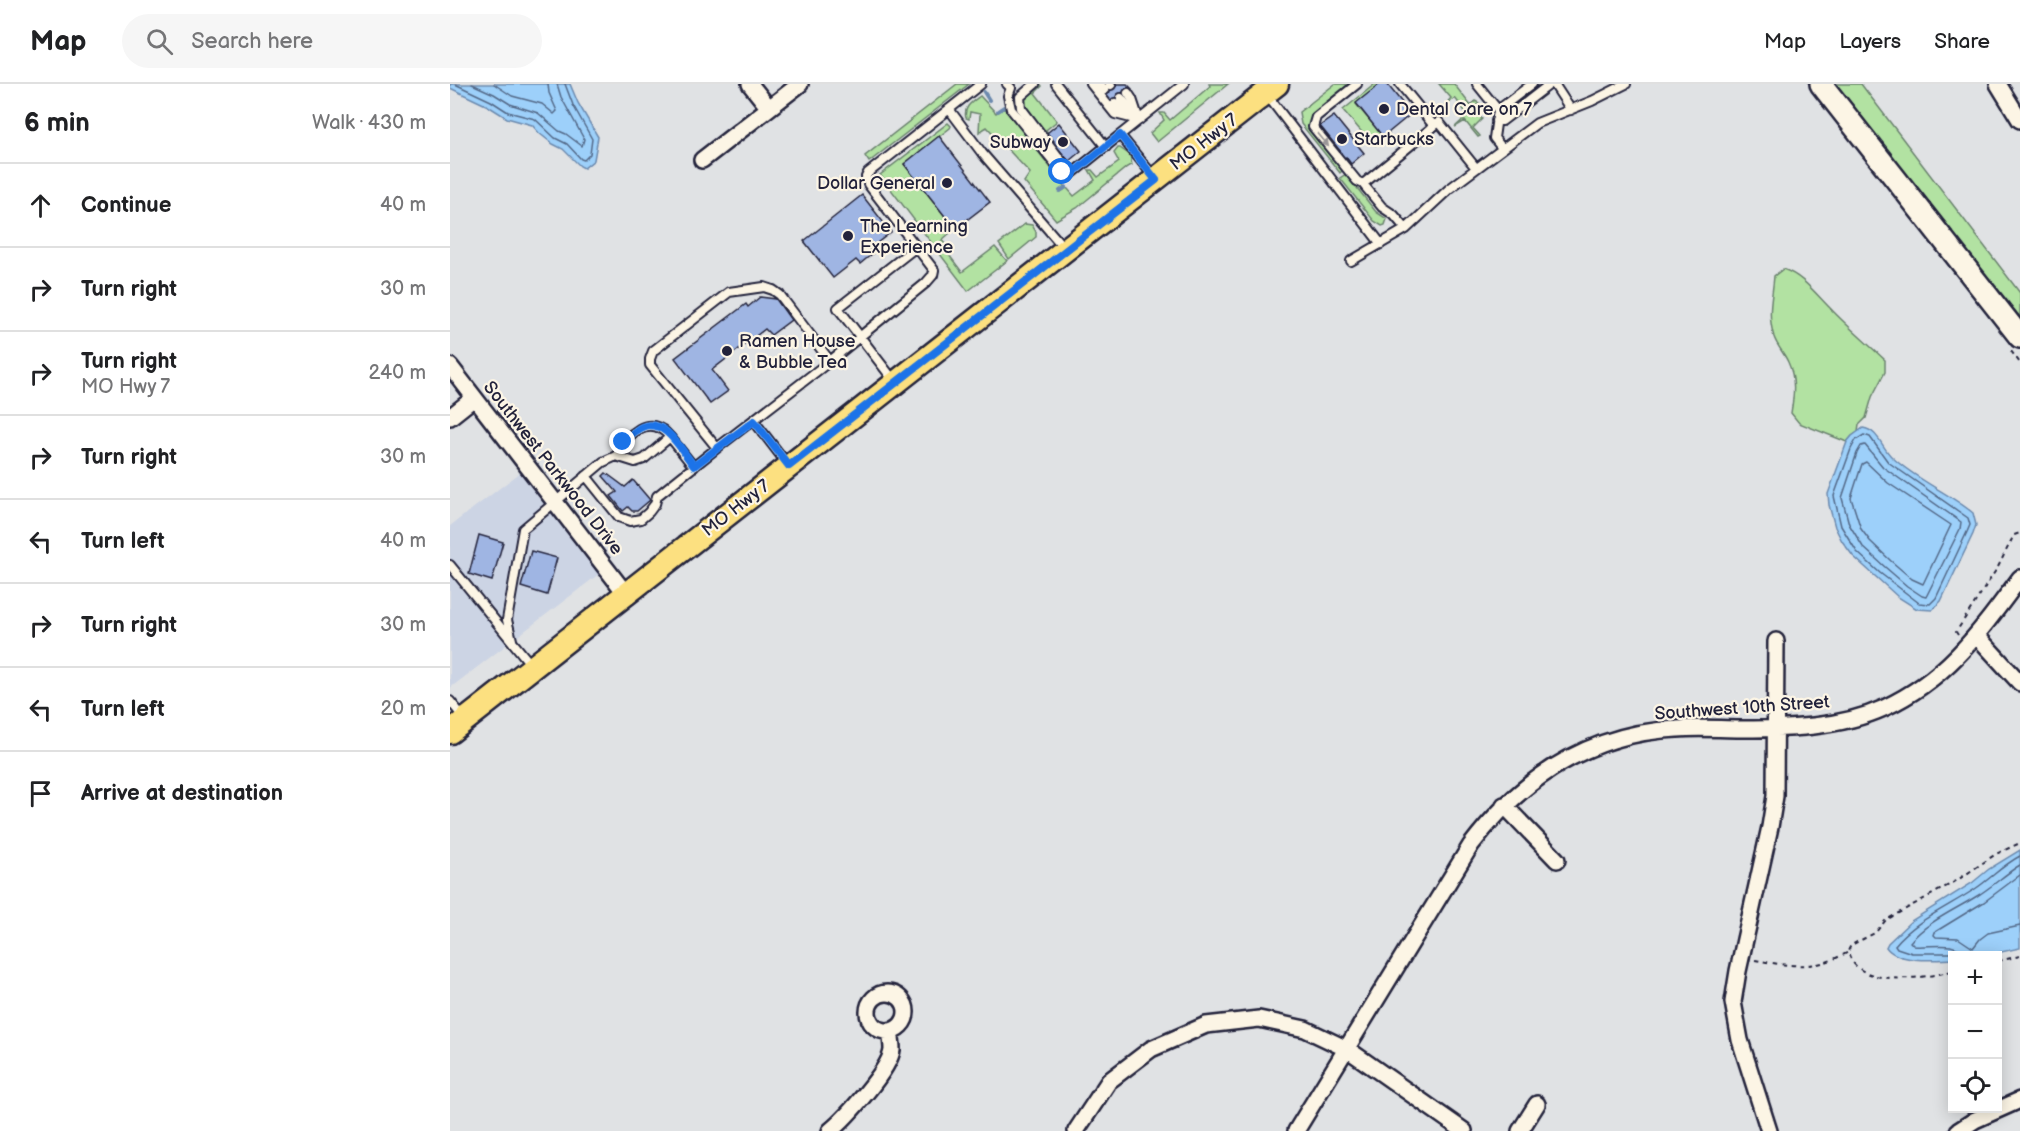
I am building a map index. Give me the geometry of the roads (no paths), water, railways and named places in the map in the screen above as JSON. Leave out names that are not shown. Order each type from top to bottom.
[{"type":"main road","points":[[1821,84],[2020,337]]},
{"type":"main road","name":"MO Hwy 7","points":[[458,726],[1156,180],[1267,87]]},
{"type":"street","points":[[750,84],[769,108]]},
{"type":"street","points":[[702,160],[800,84]]},
{"type":"street","points":[[1998,84],[2020,120]]},
{"type":"street","name":"Southwest Parkwood Drive","points":[[450,366],[626,594]]},
{"type":"street","points":[[450,417],[474,398]]},
{"type":"street","name":"Southwest 10th Street","points":[[1296,1131],[1471,845],[1504,806],[1539,776],[1562,762],[1599,745],[1619,739],[1676,729],[1774,729],[1823,724],[1862,716],[1885,708],[1937,676],[1977,636],[2020,578]]},
{"type":"street","points":[[1977,636],[2020,683]]},
{"type":"street","points":[[1769,1131],[1740,1040],[1733,1002],[1773,806],[1776,640]]},
{"type":"street","points":[[1504,806],[1557,860]]},
{"type":"street","points":[[1076,1131],[1109,1081],[1151,1049],[1206,1025],[1259,1019],[1305,1029],[1347,1049],[1464,1131]]},
{"type":"street","points":[[831,1131],[861,1100],[880,1073],[892,1051],[890,1031]]},
{"type":"street","points":[[1958,1131],[1975,1120],[2020,1100]]},
{"type":"street","points":[[1520,1131],[1537,1104]]},
{"type":"lane","points":[[586,476],[619,517],[630,521],[641,519],[655,504],[657,496],[830,361],[933,276],[934,270],[868,184],[866,177],[873,168],[981,84]]},
{"type":"lane","points":[[1007,84],[1011,88],[1009,102],[1011,109],[1062,172],[1069,176]]},
{"type":"lane","points":[[1035,84],[1020,97],[1021,108],[1066,167],[1069,176]]},
{"type":"lane","points":[[1056,84],[1106,147]]},
{"type":"lane","points":[[1090,84],[1115,114],[1139,120]]},
{"type":"lane","points":[[1069,176],[1184,84]]},
{"type":"lane","points":[[1357,84],[1316,117],[1314,127],[1357,181],[1363,184],[1382,207],[1394,215],[1406,229]]},
{"type":"lane","points":[[1400,84],[1434,126]]},
{"type":"lane","points":[[1478,84],[1498,110]]},
{"type":"lane","points":[[1502,148],[1494,138],[1498,110],[1532,84]]},
{"type":"lane","points":[[1496,121],[1502,121],[1552,84],[1571,110]]},
{"type":"lane","points":[[1351,261],[1406,229],[1449,189],[1537,123],[1626,84]]},
{"type":"lane","points":[[1267,87],[1381,244]]},
{"type":"lane","points":[[1121,98],[1132,99],[1139,120],[1121,110],[1121,98]]},
{"type":"lane","points":[[949,109],[982,153],[1065,250]]},
{"type":"lane","points":[[1363,184],[1439,122],[1476,168]]},
{"type":"lane","points":[[1120,135],[1156,180]]},
{"type":"lane","points":[[896,383],[838,308],[916,247]]},
{"type":"lane","points":[[717,448],[650,365],[650,359],[653,351],[729,292],[764,287],[773,290],[780,295],[830,361]]},
{"type":"lane","points":[[754,421],[789,466]]},
{"type":"lane","points":[[512,640],[507,620],[523,529],[603,462],[616,456],[623,442],[640,427],[651,425],[663,428],[694,466]]},
{"type":"lane","points":[[616,456],[635,462],[644,459],[670,437]]},
{"type":"lane","points":[[450,565],[533,667]]},
{"type":"lane","points":[[450,701],[458,726]]},
{"type":"water","points":[[450,84],[570,84],[578,103],[598,137],[594,160],[584,168],[580,166],[563,149],[553,144],[532,125],[507,118],[450,88]]},
{"type":"water","points":[[1863,428],[1872,432],[1888,453],[1901,465],[1973,513],[1976,525],[1973,534],[1941,601],[1932,610],[1917,609],[1898,597],[1853,556],[1835,527],[1828,494],[1847,442]]},
{"type":"water","points":[[2020,850],[2020,948],[2002,952],[1948,951],[1948,959],[1926,960],[1898,956],[1886,947],[1911,921],[1972,883],[1989,869]]},
{"type":"waterway","points":[[984,92],[989,100]]},
{"type":"waterway","points":[[998,111],[1004,107]]},
{"type":"waterway","points":[[1060,191],[1066,187]]},
{"type":"place","name":"Dental Care on 7","points":[[1384,109]]},
{"type":"place","name":"Starbucks","points":[[1342,139]]},
{"type":"place","name":"Subway","points":[[1063,142]]},
{"type":"place","name":"Dollar General","points":[[947,183]]},
{"type":"place","name":"The Learning Experience","points":[[848,236]]},
{"type":"place","name":"Ramen House & Bubble Tea","points":[[727,351]]}]
